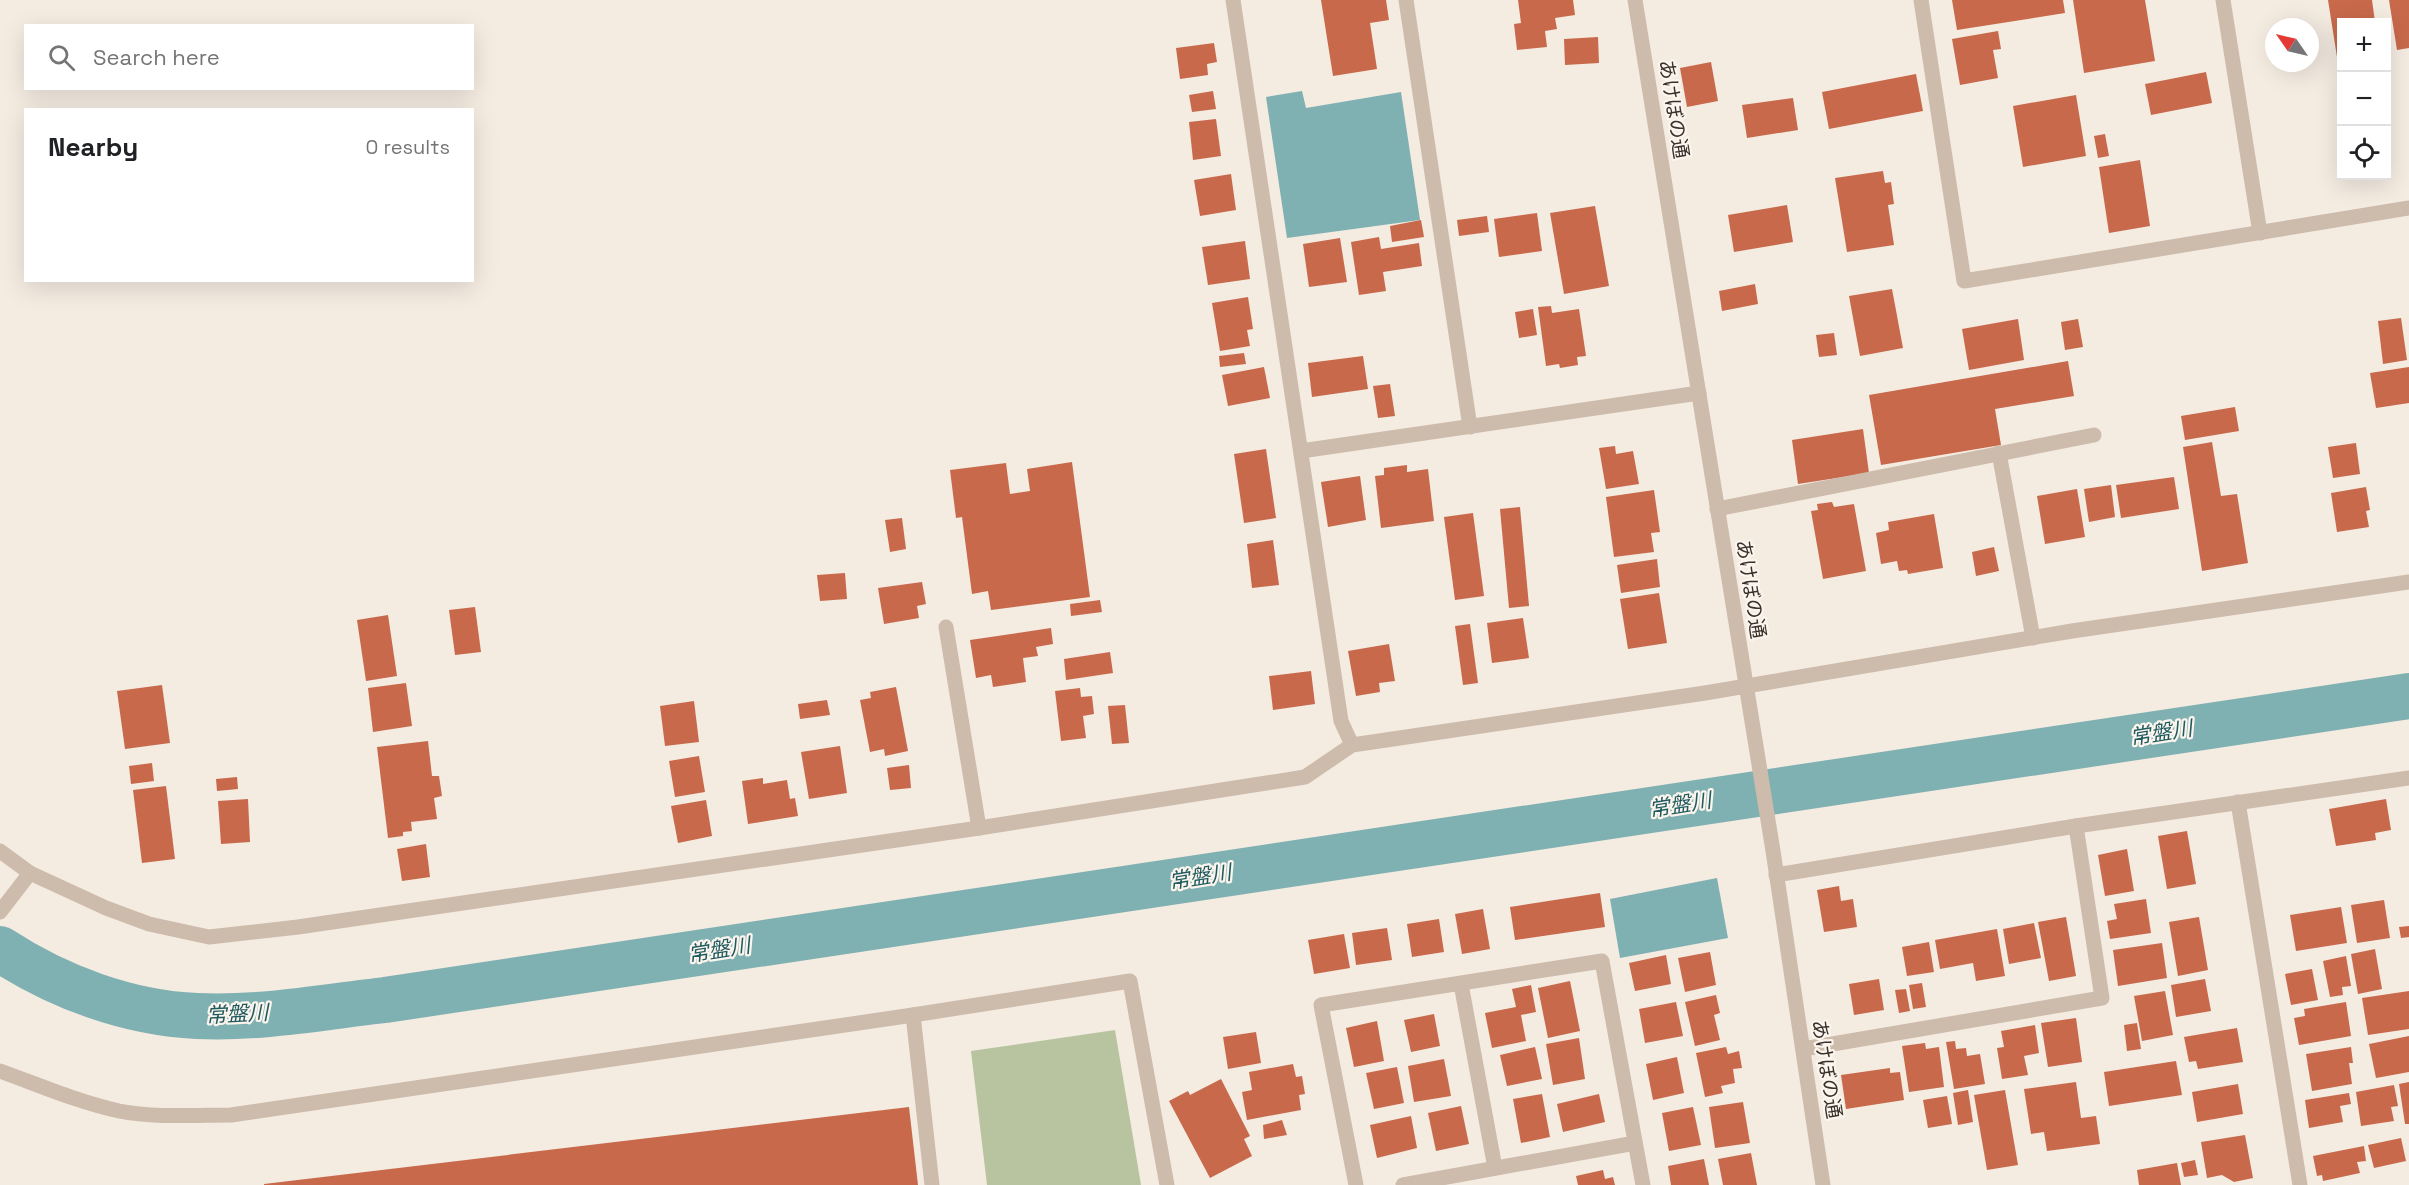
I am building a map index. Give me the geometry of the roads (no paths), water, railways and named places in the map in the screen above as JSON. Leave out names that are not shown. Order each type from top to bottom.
[{"type":"street","points":[[1233,0],[1341,721],[1352,745]]},
{"type":"street","points":[[1406,0],[1470,427]]},
{"type":"street","name":"あけぼの通","points":[[1635,0],[1773,851],[1823,1185]]},
{"type":"street","points":[[1921,0],[1964,281],[2409,208]]},
{"type":"street","points":[[2223,0],[2260,232]]},
{"type":"street","points":[[1301,451],[1699,393]]},
{"type":"street","points":[[1717,509],[2094,435]]},
{"type":"street","points":[[1999,453],[2033,638]]},
{"type":"street","points":[[0,851],[30,873],[106,908],[149,924],[209,936],[298,927],[979,828],[1305,777],[1352,745],[1746,687],[2033,638],[2409,582]]},
{"type":"street","points":[[946,627],[979,828]]},
{"type":"street","points":[[1776,875],[2076,826],[2409,778]]},
{"type":"street","points":[[2238,802],[2300,1185]]},
{"type":"street","points":[[1803,1049],[2102,998],[2076,826]]},
{"type":"street","points":[[0,912],[30,873]]},
{"type":"street","points":[[1356,1185],[1321,1005],[1602,961],[1643,1185]]},
{"type":"street","points":[[0,1071],[78,1100],[122,1111],[167,1115],[231,1115],[1130,981],[1167,1185]]},
{"type":"street","points":[[1461,984],[1495,1168]]},
{"type":"street","points":[[913,1015],[932,1185]]},
{"type":"street","points":[[1403,1185],[1635,1143]]},
{"type":"water","points":[[1302,91],[1306,108],[1401,92],[1420,220],[1287,238],[1266,97]]},
{"type":"water","points":[[1717,878],[1728,938],[1620,958],[1610,899]]},
{"type":"waterway","name":"常盤川","points":[[0,949],[22,963],[70,986],[94,996],[145,1010],[197,1016],[244,1016],[291,1012],[385,1000],[2409,696]]}]
